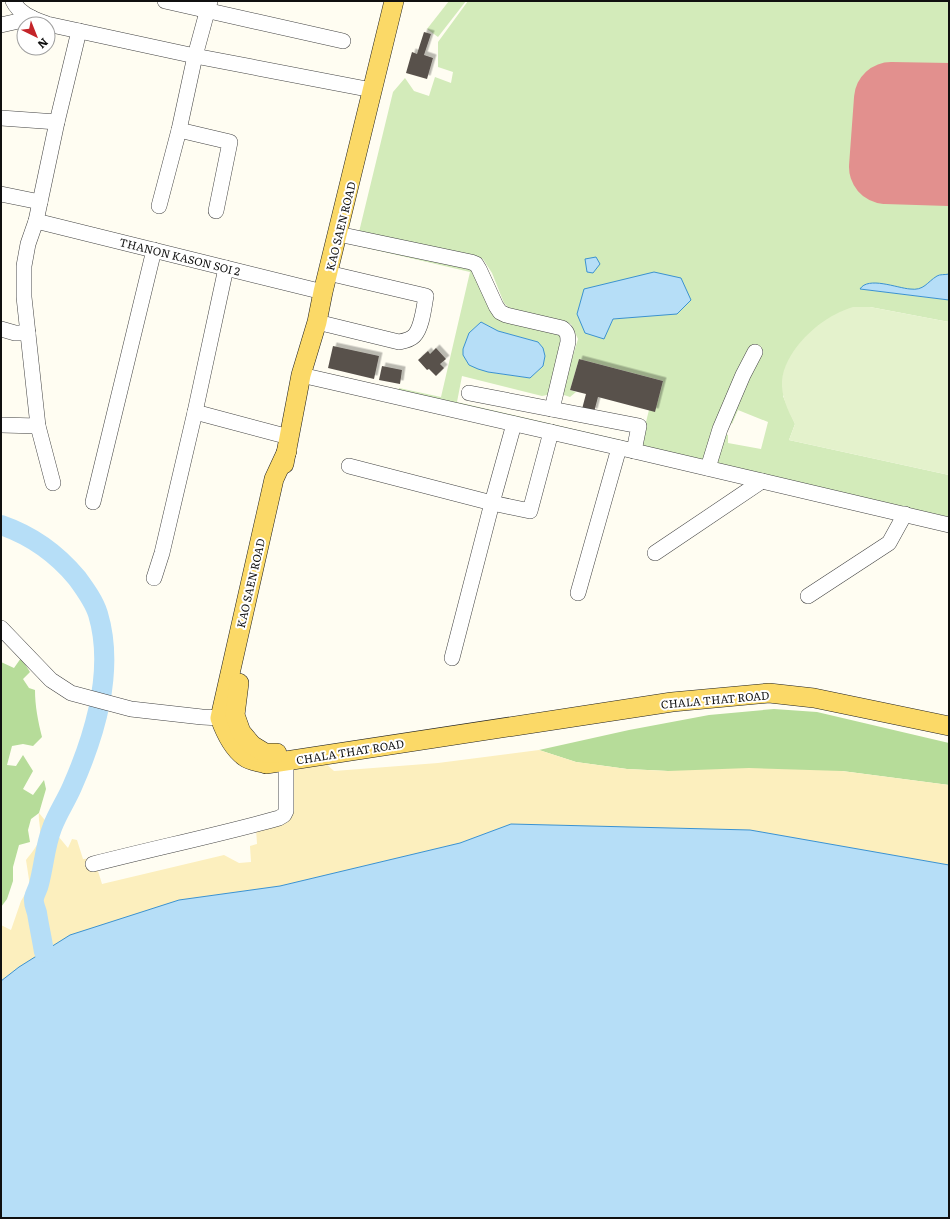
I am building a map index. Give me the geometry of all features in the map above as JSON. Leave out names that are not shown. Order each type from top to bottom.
[{"type":"main road","name":"KAO SAEN ROAD","points":[[227,716],[274,479],[288,444],[301,375],[317,322],[394,1]]},
{"type":"main road","name":"CHALA THAT ROAD","points":[[227,716],[224,729],[232,745],[246,758],[266,764],[672,702],[770,693],[814,698],[949,726]]},
{"type":"main road","name":"CHALA THAT ROAD","points":[[227,716],[252,745],[265,753],[279,754],[503,728]]},
{"type":"street","points":[[13,1],[22,12],[29,16]]},
{"type":"street","points":[[165,1],[209,5],[343,41]]},
{"type":"street","points":[[159,206],[179,130],[195,56],[209,5]]},
{"type":"street","points":[[1,25],[16,22]]},
{"type":"street","points":[[56,26],[195,56],[372,90]]},
{"type":"street","points":[[53,484],[38,426],[24,297],[24,266],[28,244],[36,221],[57,122],[79,31]]},
{"type":"street","points":[[1,118],[57,122]]},
{"type":"street","points":[[179,130],[230,142],[216,211]]},
{"type":"street","points":[[1,194],[40,202]]},
{"type":"street","name":"THANON KASON SOI 2","points":[[36,221],[324,292]]},
{"type":"street","points":[[338,234],[476,264],[500,312],[506,315],[566,330],[568,342],[552,409]]},
{"type":"street","points":[[93,502],[154,250]]},
{"type":"street","points":[[154,578],[162,553],[195,412],[226,268]]},
{"type":"street","points":[[317,322],[399,342],[406,341],[413,337],[418,330],[425,303],[426,296],[328,273]]},
{"type":"street","points":[[1,329],[15,333],[28,333]]},
{"type":"street","points":[[708,468],[720,428],[743,375],[755,352]]},
{"type":"street","points":[[301,375],[949,525]]},
{"type":"street","points":[[469,393],[639,426],[626,449],[578,594]]},
{"type":"street","points":[[195,412],[288,444]]},
{"type":"street","points":[[452,658],[514,424]]},
{"type":"street","points":[[1,425],[38,426]]},
{"type":"street","points":[[349,466],[492,503],[530,511],[551,432]]},
{"type":"street","points":[[655,553],[762,481]]},
{"type":"street","points":[[808,596],[889,542],[905,514]]},
{"type":"street","points":[[1,628],[51,680],[71,693],[132,709],[202,717],[227,716]]},
{"type":"street","points":[[93,864],[279,818],[284,815],[286,811],[286,761]]},
{"type":"green space","points":[[449,1],[466,1],[438,37],[427,29]]},
{"type":"green space","points":[[468,1],[949,1],[949,90],[884,88],[879,174],[949,176],[949,274],[938,275],[922,288],[911,290],[869,283],[860,289],[949,300],[949,322],[870,307],[783,396],[795,424],[789,440],[949,475],[949,517],[713,466],[724,434],[728,435],[728,443],[761,449],[768,422],[738,410],[732,424],[727,420],[744,381],[762,346],[749,357],[705,464],[640,446],[649,410],[655,411],[663,381],[579,359],[570,390],[576,392],[570,397],[564,395],[563,388],[578,339],[571,324],[511,310],[504,303],[492,273],[483,259],[473,255],[359,232],[393,92],[405,78],[414,91],[429,96],[435,77],[451,83],[453,72],[438,67],[438,42]],"holes":[[[577,314],[640,316],[613,319],[604,338]]]},
{"type":"green space","points":[[356,242],[472,269],[494,314],[556,333],[561,336],[562,341],[551,390],[547,395],[542,396],[462,376],[457,402],[629,442],[629,446],[398,391],[399,388],[441,397],[470,272],[354,245]],"holes":[[[481,322],[498,331],[538,342],[543,348],[545,356],[543,366],[530,378],[488,372],[463,355],[463,349],[469,333]]]},
{"type":"green space","points":[[853,307],[870,307],[949,322],[949,475],[789,440],[795,424],[786,403],[782,387],[784,371],[788,361],[801,342],[818,325],[838,313]]},
{"type":"green space","points":[[21,658],[30,672],[23,679],[29,688],[35,690],[37,714],[42,737],[33,746],[23,744],[12,746],[7,765],[16,766],[23,755],[33,771],[23,789],[33,795],[44,780],[46,789],[39,813],[31,819],[28,830],[30,842],[19,845],[13,867],[13,881],[7,899],[1,907],[1,662],[14,668]]},
{"type":"green space","points":[[774,709],[817,712],[949,743],[949,785],[842,771],[668,771],[627,769],[576,762],[539,750],[629,730],[709,715]]},
{"type":"sand","points":[[539,750],[576,762],[627,769],[668,771],[749,768],[842,771],[949,785],[949,865],[750,830],[511,824],[460,843],[280,886],[179,900],[44,952],[19,967],[1,981],[1,925],[11,930],[21,901],[30,886],[26,860],[35,848],[39,839],[39,813],[68,848],[72,839],[77,840],[83,859],[94,858],[102,884],[224,855],[239,863],[251,862],[250,846],[257,844],[256,828],[286,817],[291,768],[325,763],[334,771],[438,763]]},
{"type":"water","points":[[596,257],[600,264],[593,273],[587,272],[585,259]]},
{"type":"water","points":[[654,272],[681,278],[691,300],[677,314],[613,319],[604,339],[585,333],[577,314],[584,289]]},
{"type":"water","points":[[949,274],[949,300],[860,289],[869,283],[876,283],[910,289],[919,289],[938,275]]},
{"type":"water","points":[[481,322],[498,331],[538,342],[543,348],[545,356],[543,366],[530,378],[488,372],[469,365],[463,355],[463,349],[469,333]]},
{"type":"water","points":[[511,824],[750,830],[949,865],[949,1218],[1,1218],[1,981],[19,967],[70,935],[179,900],[280,886],[460,843]]},
{"type":"building","points":[[424,32],[431,34],[424,55],[433,58],[427,79],[406,73],[412,52],[417,54]]},
{"type":"building","points":[[333,346],[379,356],[374,379],[328,368]]},
{"type":"building","points":[[436,348],[446,359],[440,364],[444,368],[436,376],[429,369],[427,370],[418,360],[428,351],[430,354]]},
{"type":"building","points":[[579,359],[663,381],[655,412],[598,397],[594,412],[582,409],[586,394],[570,390]]},
{"type":"building","points":[[382,366],[402,370],[400,384],[379,380]]},
{"type":"waterway","points":[[1,525],[33,540],[52,553],[69,569],[83,586],[94,604],[103,636],[103,680],[95,724],[70,792],[52,828],[39,886],[34,898],[44,952]]},
{"type":"runway","points":[[949,100],[891,99],[886,167],[949,169]]}]
